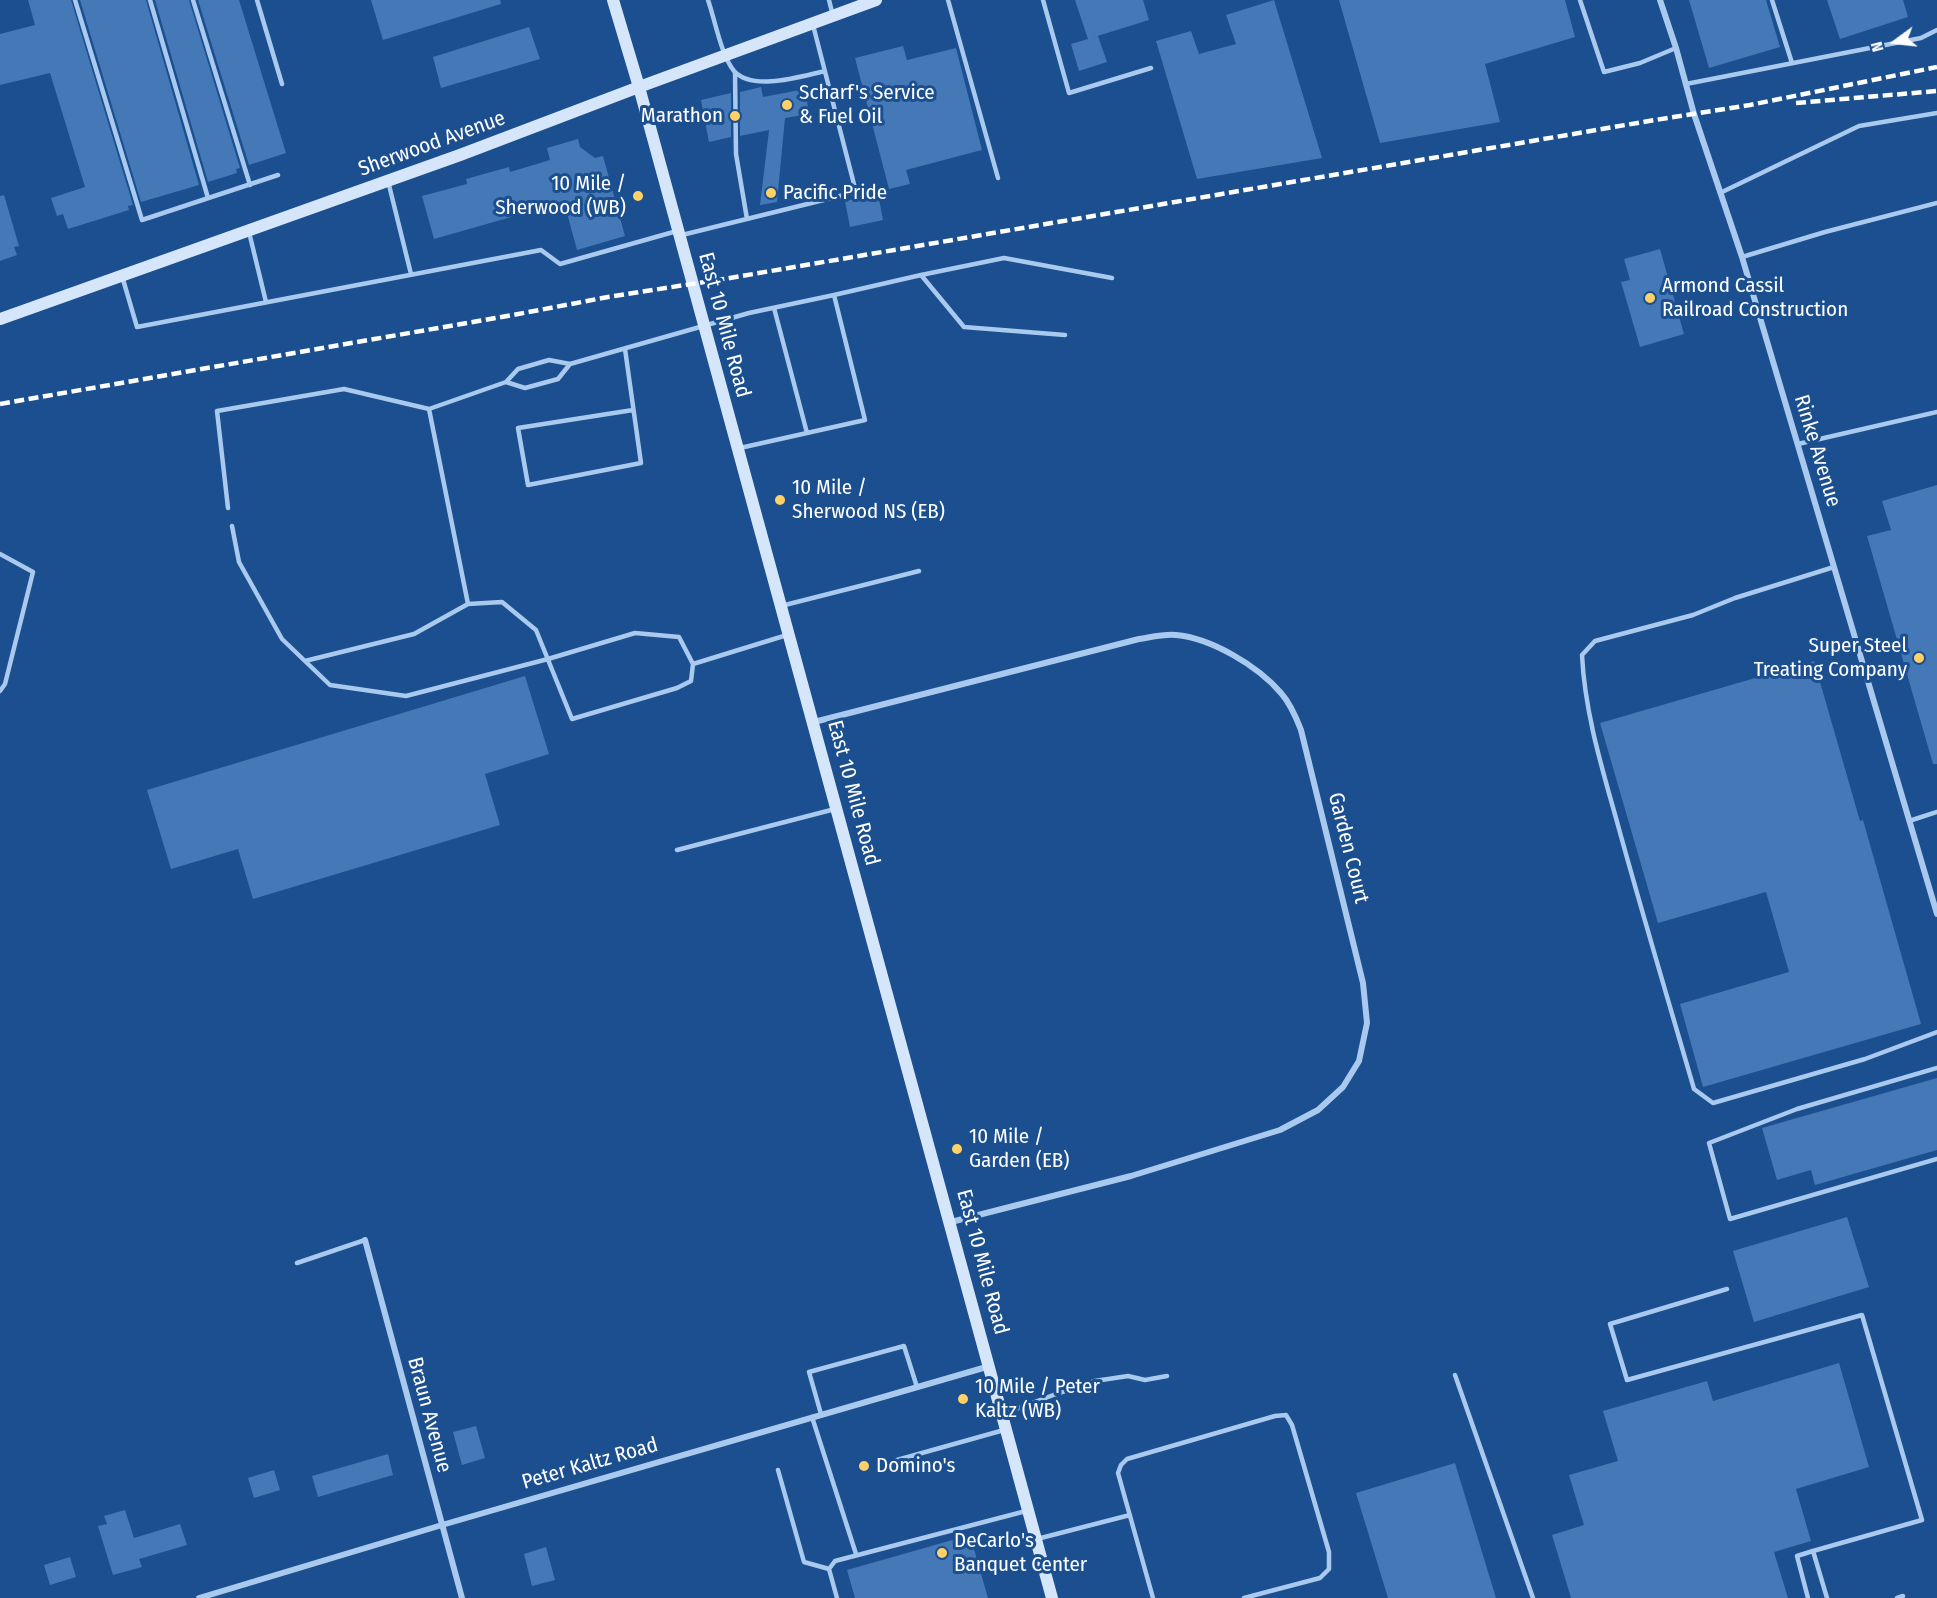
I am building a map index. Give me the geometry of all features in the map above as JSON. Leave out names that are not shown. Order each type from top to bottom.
[{"type":"main road","name":"East 10 Mile Road","points":[[614,0],[814,722],[1052,1598]]},
{"type":"main road","name":"Sherwood Avenue","points":[[0,319],[388,181],[876,0]]},
{"type":"street","name":"Rinke Avenue","points":[[1660,0],[1694,114],[1742,257],[1937,913]]},
{"type":"street","name":"Garden Court","points":[[814,722],[1160,635],[1179,635],[1205,642],[1243,660],[1281,692],[1292,709],[1301,730],[1363,983],[1367,1023],[1359,1061],[1343,1087],[1318,1110],[1280,1130],[1131,1176],[951,1222]]},
{"type":"street","name":"Braun Avenue","points":[[365,1240],[462,1598]]},
{"type":"street","name":"Peter Kaltz Road","points":[[199,1598],[990,1365]]},
{"type":"lane","points":[[75,0],[142,220],[278,175]]},
{"type":"lane","points":[[150,0],[208,198]]},
{"type":"lane","points":[[193,0],[250,184]]},
{"type":"lane","points":[[257,0],[282,84]]},
{"type":"lane","points":[[708,0],[725,55],[735,72],[736,154],[747,219]]},
{"type":"lane","points":[[829,0],[833,16]]},
{"type":"lane","points":[[948,0],[998,178]]},
{"type":"lane","points":[[1043,0],[1069,93],[1151,68]]},
{"type":"lane","points":[[1580,0],[1604,72],[1640,63],[1676,48]]},
{"type":"lane","points":[[1772,0],[1792,63]]},
{"type":"lane","points":[[122,276],[137,327],[541,250],[560,264],[679,233],[856,192],[813,23]]},
{"type":"lane","points":[[1686,84],[1921,38],[1937,30]]},
{"type":"lane","points":[[735,72],[753,81],[782,80],[825,71]]},
{"type":"lane","points":[[1720,193],[1858,126],[1937,113]]},
{"type":"lane","points":[[388,181],[411,274]]},
{"type":"lane","points":[[1742,257],[1825,232],[1937,203]]},
{"type":"lane","points":[[249,231],[266,302]]},
{"type":"lane","points":[[228,508],[217,411],[344,389],[429,409],[506,382],[519,369],[549,360],[570,364],[749,313],[1004,258],[1112,278]]},
{"type":"lane","points":[[921,275],[964,327],[1065,335]]},
{"type":"lane","points":[[737,448],[865,420],[834,295]]},
{"type":"lane","points":[[774,308],[807,433]]},
{"type":"lane","points":[[625,349],[641,463],[528,485],[518,428],[633,410]]},
{"type":"lane","points":[[506,382],[525,388],[558,379],[570,364]]},
{"type":"lane","points":[[429,409],[468,604]]},
{"type":"lane","points":[[1798,444],[1937,412]]},
{"type":"lane","points":[[232,526],[239,561],[282,639],[330,685],[406,696],[548,659],[635,633],[679,637],[693,664],[691,681],[677,688],[572,719],[548,659],[536,630],[502,602],[468,604],[414,634],[305,661]]},
{"type":"lane","points":[[0,554],[33,572],[5,684],[0,691]]},
{"type":"lane","points":[[1834,567],[1735,598],[1693,615],[1594,641],[1582,655],[1590,723],[1639,904],[1694,1089],[1713,1103],[1865,1059],[1937,1032]]},
{"type":"lane","points":[[781,606],[920,571]]},
{"type":"lane","points":[[693,664],[789,635]]},
{"type":"lane","points":[[677,850],[837,808]]},
{"type":"lane","points":[[1909,821],[1937,812]]},
{"type":"lane","points":[[1937,1068],[1797,1109],[1709,1143],[1730,1219],[1937,1159]]},
{"type":"lane","points":[[297,1263],[365,1240]]},
{"type":"lane","points":[[1727,1289],[1610,1324],[1627,1380],[1863,1315],[1922,1520],[1797,1557],[1808,1598]]},
{"type":"lane","points":[[822,1414],[809,1372],[904,1346],[917,1387]]},
{"type":"lane","points":[[1455,1375],[1533,1598]]},
{"type":"lane","points":[[1003,1414],[1095,1382],[1128,1376],[1145,1380],[1167,1376]]},
{"type":"lane","points":[[1154,1598],[1118,1473],[1120,1465],[1127,1459],[1275,1416],[1286,1415],[1292,1425],[1329,1552],[1329,1569],[1320,1578],[1244,1598]]},
{"type":"lane","points":[[812,1417],[856,1554]]},
{"type":"lane","points":[[897,1460],[1007,1429]]},
{"type":"lane","points":[[778,1470],[804,1562],[829,1569]]},
{"type":"lane","points":[[829,1569],[835,1561],[856,1554],[1029,1510]]},
{"type":"lane","points":[[1036,1539],[1130,1515]]},
{"type":"lane","points":[[1813,1551],[1827,1598]]},
{"type":"lane","points":[[829,1569],[837,1598]]},
{"type":"building","points":[[28,0],[71,0],[133,205],[128,206],[129,210],[68,229],[63,214],[57,216],[51,198],[85,187],[50,73],[0,85],[0,34],[35,25]]},
{"type":"building","points":[[80,0],[146,0],[199,185],[141,202]]},
{"type":"building","points":[[155,0],[189,0],[240,168],[236,169],[237,173],[208,182]]},
{"type":"building","points":[[198,0],[239,0],[286,153],[249,165]]},
{"type":"building","points":[[371,0],[500,0],[501,4],[383,40]]},
{"type":"building","points":[[1075,0],[1143,0],[1149,20],[1091,38],[1098,36],[1107,62],[1079,71],[1071,44],[1088,39]]},
{"type":"building","points":[[1274,0],[1322,158],[1197,179],[1156,41],[1191,31],[1199,54],[1236,44],[1226,15]]},
{"type":"building","points":[[1339,0],[1565,0],[1575,37],[1485,64],[1500,122],[1380,143]]},
{"type":"building","points":[[1689,0],[1766,0],[1780,47],[1709,68]]},
{"type":"building","points":[[1827,0],[1903,0],[1908,17],[1840,39]]},
{"type":"building","points":[[529,27],[540,59],[441,88],[433,57]]},
{"type":"building","points":[[903,46],[907,60],[956,48],[982,150],[906,170],[910,184],[889,189],[855,58]]},
{"type":"building","points":[[761,87],[763,97],[805,89],[809,114],[785,118],[777,202],[760,205],[769,130],[740,136],[740,92]]},
{"type":"building","points":[[731,93],[731,137],[709,142],[701,100]]},
{"type":"building","points":[[578,139],[580,147],[595,158],[603,156],[625,236],[577,250],[564,202],[434,239],[422,196],[467,184],[466,179],[509,167],[510,172],[550,160],[547,148]]},
{"type":"building","points":[[878,194],[883,220],[850,227],[845,201]]},
{"type":"building","points":[[4,195],[19,246],[14,247],[17,255],[0,261],[0,196]]},
{"type":"building","name":"Armond Cassil Railroad Construction","points":[[1660,249],[1684,334],[1640,347],[1621,282],[1630,280],[1624,259]]},
{"type":"building","name":"Super Steel Treating Company","points":[[1937,485],[1937,764],[1933,764],[1867,536],[1891,530],[1882,501]]},
{"type":"building","points":[[1814,661],[1860,821],[1863,820],[1921,1024],[1703,1087],[1680,1004],[1789,972],[1766,892],[1658,923],[1600,723]]},
{"type":"building","points":[[525,676],[549,754],[485,774],[500,825],[253,899],[238,849],[171,869],[147,790]]},
{"type":"building","points":[[1937,1078],[1937,1150],[1815,1185],[1811,1170],[1777,1180],[1762,1128]]},
{"type":"building","points":[[1847,1217],[1869,1287],[1754,1322],[1733,1251]]},
{"type":"building","points":[[1839,1363],[1869,1467],[1796,1489],[1811,1541],[1774,1552],[1788,1598],[1571,1598],[1552,1535],[1584,1525],[1569,1475],[1618,1461],[1603,1411],[1707,1381],[1713,1401]]},
{"type":"building","points":[[476,1426],[485,1458],[462,1465],[453,1432]]},
{"type":"building","points":[[388,1454],[393,1475],[318,1497],[312,1476]]},
{"type":"building","points":[[1455,1463],[1496,1598],[1388,1598],[1356,1493]]},
{"type":"building","points":[[274,1470],[280,1490],[254,1498],[248,1478]]},
{"type":"building","points":[[125,1510],[134,1538],[180,1524],[187,1545],[139,1559],[142,1567],[113,1575],[98,1526],[107,1524],[104,1516]]},
{"type":"building","name":"DeCarlo's Banquet Center","points":[[970,1535],[988,1598],[855,1598],[847,1570]]},
{"type":"building","points":[[546,1547],[555,1580],[532,1586],[524,1554]]},
{"type":"building","points":[[70,1557],[76,1577],[50,1585],[44,1565]]},
{"type":"railway","points":[[0,404],[608,297],[1750,105],[1937,67]]},
{"type":"railway","points":[[1796,103],[1937,91]]},
{"type":"place","name":"Scharf's Service & Fuel Oil","points":[[787,105]]},
{"type":"place","name":"Marathon","points":[[735,116]]},
{"type":"place","name":"Pacific Pride","points":[[771,193]]},
{"type":"place","name":"10 Mile / Sherwood (WB)","points":[[638,196]]},
{"type":"place","name":"Armond Cassil Railroad Construction","points":[[1650,298]]},
{"type":"place","name":"10 Mile / Sherwood NS (EB)","points":[[780,500]]},
{"type":"place","name":"Super Steel Treating Company","points":[[1919,658]]},
{"type":"place","name":"10 Mile / Garden (EB)","points":[[957,1149]]},
{"type":"place","name":"10 Mile / Peter Kaltz (WB)","points":[[963,1399]]},
{"type":"place","name":"Domino's","points":[[864,1466]]},
{"type":"place","name":"DeCarlo's Banquet Center","points":[[942,1553]]}]
